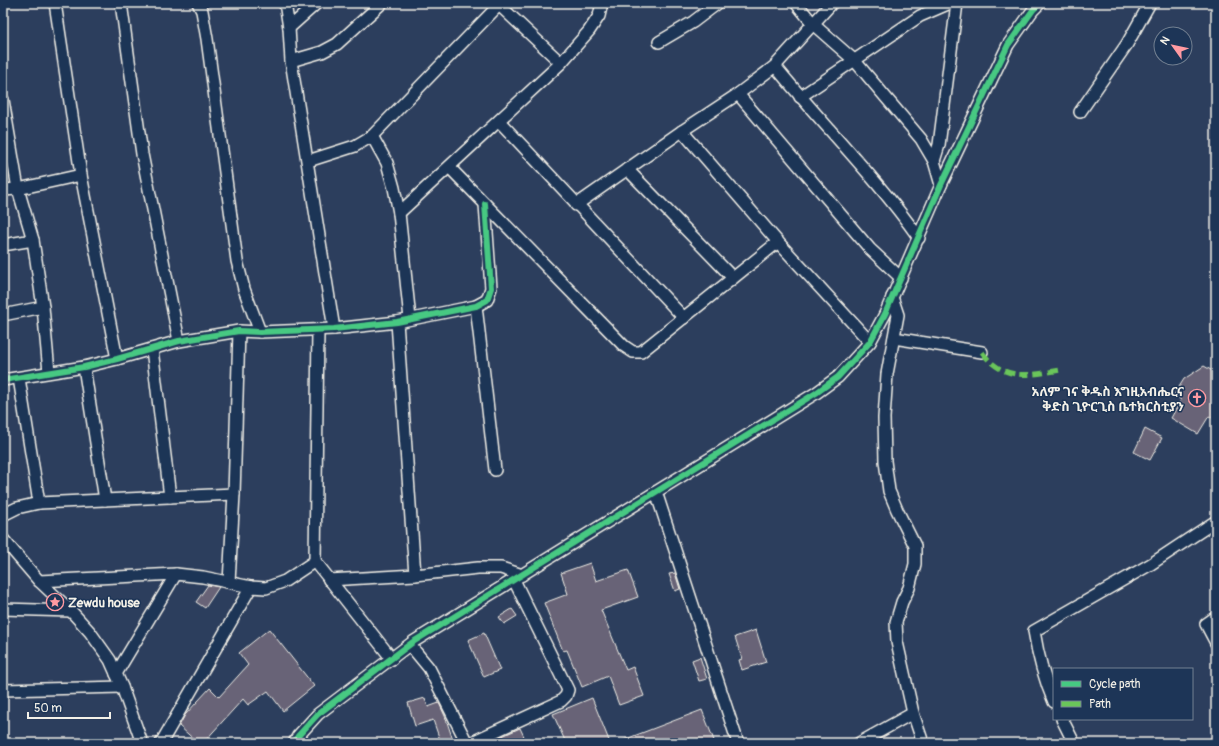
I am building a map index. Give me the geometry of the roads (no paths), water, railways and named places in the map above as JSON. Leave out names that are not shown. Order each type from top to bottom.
[{"type":"street","points":[[55,3],[81,175],[117,359]]},
{"type":"street","points":[[121,3],[142,154],[179,341]]},
{"type":"street","points":[[198,3],[202,11],[207,39],[237,260],[244,289],[260,332]]},
{"type":"street","points":[[285,3],[289,28],[291,61],[334,330]]},
{"type":"street","points":[[289,28],[316,3]]},
{"type":"street","points":[[291,61],[322,52],[337,44],[382,3]]},
{"type":"street","points":[[659,42],[693,22],[718,3]]},
{"type":"street","points":[[796,3],[814,25],[855,62],[921,139],[934,161],[941,185]]},
{"type":"street","points":[[576,205],[738,94],[775,66],[814,25],[832,3]]},
{"type":"street","points":[[800,98],[855,62],[892,34],[920,16],[950,3]]},
{"type":"street","points":[[934,161],[939,145],[957,3]]},
{"type":"street","points":[[294,743],[298,736],[318,714],[410,645],[816,393],[838,377],[870,342],[885,314],[941,185],[1008,45],[1033,10],[1040,3]]},
{"type":"street","points":[[1080,112],[1127,44],[1150,3]]},
{"type":"street","points":[[308,161],[355,146],[372,136],[498,4],[561,64]]},
{"type":"street","points":[[399,214],[561,64],[589,31],[599,16],[599,5]]},
{"type":"street","points":[[775,66],[800,98],[898,208],[919,238]]},
{"type":"street","points":[[738,94],[870,249],[901,278]]},
{"type":"street","points":[[3,100],[18,189],[33,240],[44,307],[49,372]]},
{"type":"street","points":[[498,121],[684,318]]},
{"type":"street","points":[[682,131],[778,242],[870,342]]},
{"type":"street","points":[[372,136],[387,163],[394,188],[399,214],[410,320]]},
{"type":"street","points":[[450,168],[624,346],[633,352],[642,352],[778,242]]},
{"type":"street","points":[[627,169],[733,278]]},
{"type":"street","points":[[3,190],[18,189],[81,175]]},
{"type":"street","points":[[3,380],[84,367],[179,341],[239,331],[260,332],[334,330],[410,320],[476,306],[487,300],[491,288],[485,204]]},
{"type":"street","points":[[3,245],[33,240]]},
{"type":"street","points":[[892,297],[898,315],[887,374],[884,418],[885,461],[890,491],[897,510],[916,546],[915,564],[896,622],[897,642],[913,712],[923,743]]},
{"type":"street","points":[[476,306],[495,470]]},
{"type":"street","points":[[3,315],[44,307]]},
{"type":"street","points":[[397,322],[415,575]]},
{"type":"street","points":[[318,330],[315,561],[392,659]]},
{"type":"street","points":[[229,582],[234,494],[239,331]]},
{"type":"street","points":[[894,338],[982,352]]},
{"type":"street","points":[[152,349],[170,497]]},
{"type":"street","points":[[84,367],[105,500]]},
{"type":"street","points":[[19,378],[39,503]]},
{"type":"street","points":[[656,492],[738,743]]},
{"type":"street","points":[[3,515],[17,508],[39,503],[234,494]]},
{"type":"street","points":[[1053,700],[1047,686],[1037,650],[1034,631],[1151,564],[1216,521]]},
{"type":"street","points":[[3,539],[39,581],[71,610],[90,632],[110,660],[122,687],[142,743]]},
{"type":"street","points":[[39,581],[176,574],[204,577],[251,587],[266,588],[285,581],[315,561]]},
{"type":"street","points":[[330,580],[415,575],[478,568],[501,568],[518,577],[568,690],[566,696],[561,701],[469,743],[429,668],[410,645]]},
{"type":"street","points":[[116,674],[176,574]]},
{"type":"street","points":[[161,743],[251,587]]},
{"type":"street","points":[[3,609],[71,610]]},
{"type":"street","points":[[1216,617],[1206,624],[1216,643]]},
{"type":"street","points":[[3,690],[122,687]]},
{"type":"street","points":[[859,743],[913,712]]},
{"type":"street","points":[[1062,720],[1074,743]]},
{"type":"place","name":"አለም ገና ቅዱስ እግዚአብሔርና ቅድስ ጊዮርጊስ ቤተክርስቲያን","points":[[1197,398]]},
{"type":"place","name":"Zewdu house","points":[[55,602]]}]
